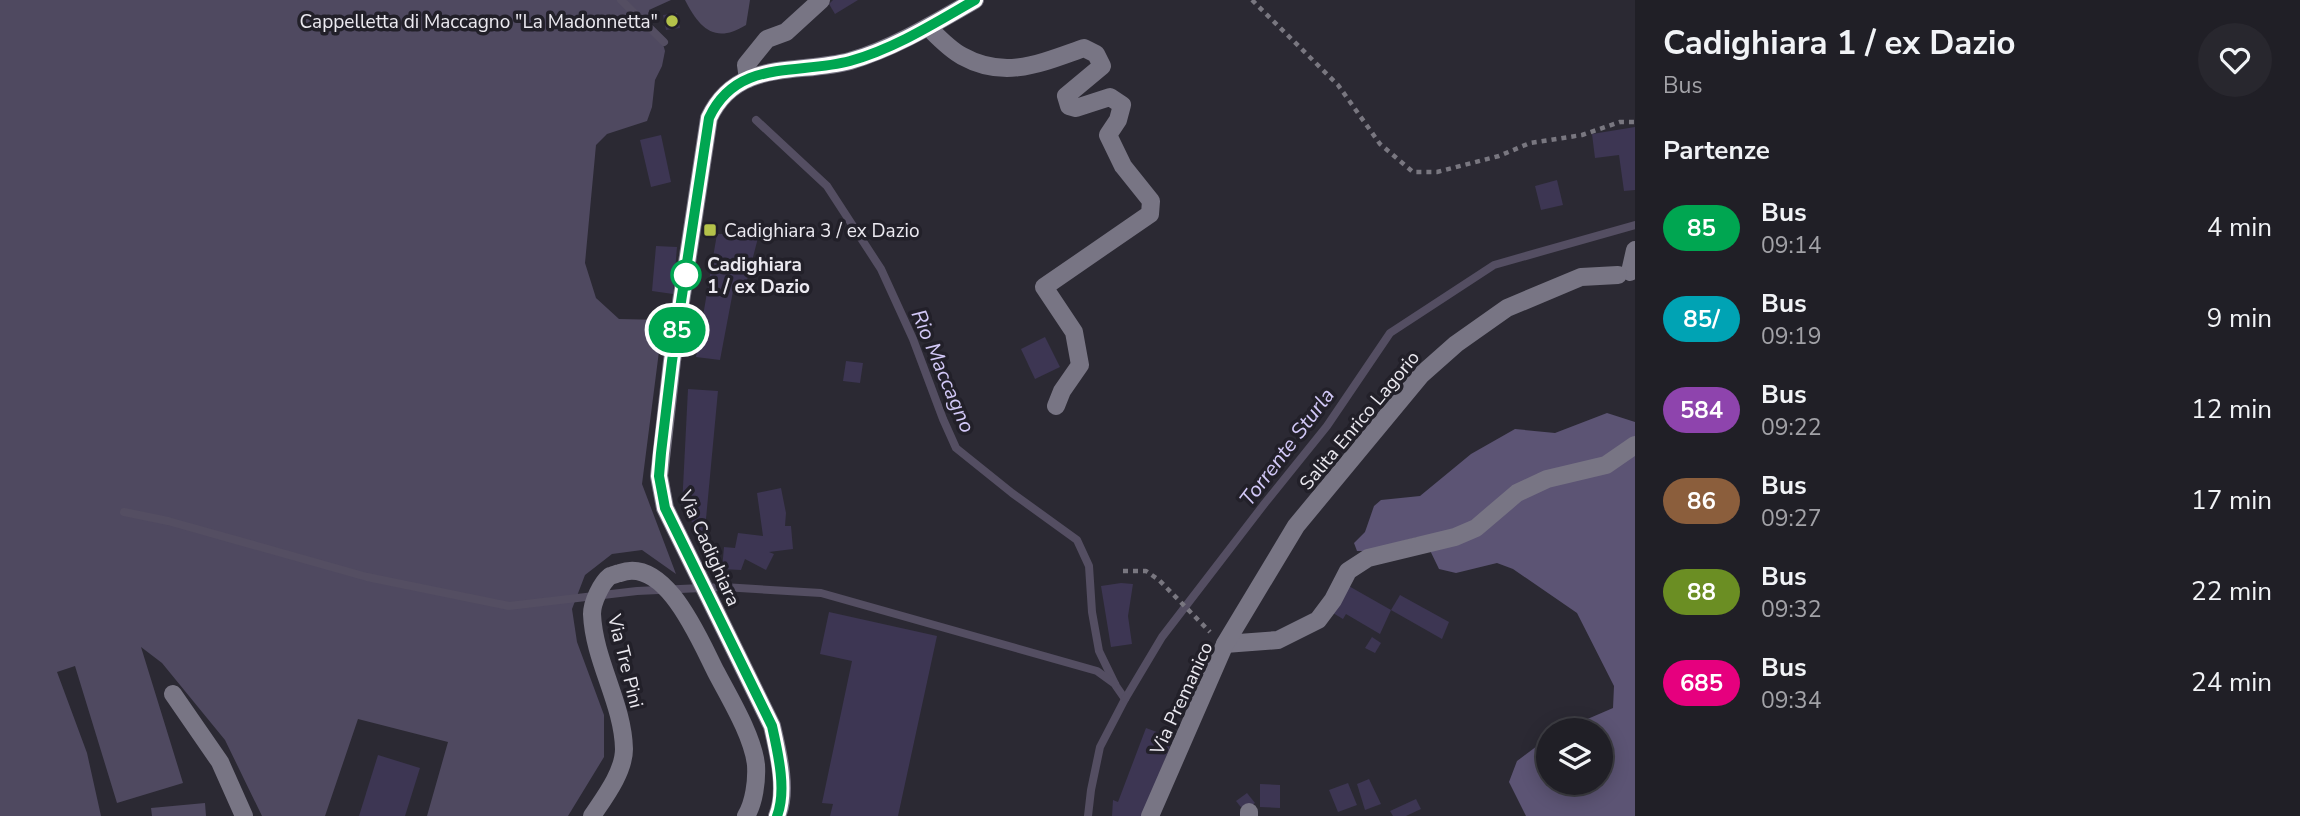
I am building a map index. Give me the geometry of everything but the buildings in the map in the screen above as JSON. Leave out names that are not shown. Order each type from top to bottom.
[{"type":"street","points":[[821,0],[786,32],[767,39],[746,65],[748,79],[779,69],[849,61],[928,27],[975,0]]},
{"type":"street","points":[[928,27],[959,55],[986,68],[1016,69],[1084,48],[1096,54],[1102,65],[1066,96],[1069,106],[1076,108],[1110,97],[1122,105],[1118,120],[1108,135],[1123,166],[1151,201],[1150,214],[1044,287],[1074,331],[1080,365],[1062,391],[1056,406]]},
{"type":"street","name":"Via Cadighiara","points":[[748,79],[732,87],[716,103],[709,118],[672,361],[659,476],[665,508],[772,726],[780,764],[780,808],[776,816]]},
{"type":"street","name":"Salita Enrico Lagorio","points":[[1225,644],[1296,526],[1420,375],[1456,344],[1507,308],[1581,277],[1624,274],[1635,250]]},
{"type":"street","name":"Via Premanico","points":[[1150,816],[1225,644],[1278,640],[1318,620],[1333,600],[1348,571],[1368,558],[1455,537],[1476,528],[1517,493],[1548,479],[1606,465],[1635,444]]},
{"type":"street","name":"Via Tre Pini","points":[[592,816],[614,784],[624,752],[620,723],[595,636],[592,611],[600,590],[610,576],[628,570],[647,573],[665,587],[682,609],[745,729],[756,764],[752,806],[746,816]]},
{"type":"street","points":[[173,694],[220,762],[243,816]]},
{"type":"path","points":[[1252,0],[1338,85],[1380,144],[1413,172],[1437,172],[1499,156],[1530,143],[1582,135],[1620,121],[1635,122]]},
{"type":"path","name":"Via Premanico","points":[[1123,570],[1146,571],[1159,580],[1207,631]]},
{"type":"shaded area","points":[[0,0],[671,0],[649,10],[652,25],[661,37],[665,51],[655,80],[652,107],[647,121],[607,134],[596,145],[585,263],[596,298],[619,319],[663,320],[642,484],[676,574],[642,550],[612,554],[585,575],[572,609],[577,642],[604,715],[604,757],[568,816],[427,816],[448,742],[358,719],[325,816],[262,816],[225,740],[162,663],[141,647],[183,783],[117,803],[75,666],[57,672],[87,753],[101,816],[0,816]]},
{"type":"shaded area","points":[[685,0],[750,0],[746,25],[735,31],[716,33],[702,25]]},
{"type":"shaded area","points":[[1607,413],[1635,422],[1635,816],[1526,816],[1509,782],[1517,761],[1536,747],[1536,795],[1613,795],[1613,718],[1590,718],[1613,708],[1614,686],[1577,613],[1513,569],[1497,563],[1456,573],[1439,569],[1425,540],[1418,537],[1365,551],[1357,551],[1354,543],[1365,532],[1374,506],[1381,500],[1420,496],[1471,454],[1515,429],[1555,433]]},
{"type":"shaded area","points":[[205,803],[206,816],[152,816],[151,808]]},
{"type":"waterway","name":"Rio Maccagno","points":[[621,0],[664,42]]},
{"type":"waterway","name":"Rio Maccagno","points":[[756,120],[827,186],[881,269],[913,339],[956,448],[1077,540],[1089,566],[1092,612],[1099,651],[1125,699]]},
{"type":"waterway","name":"Torrente Sturla","points":[[1088,816],[1100,747],[1162,637],[1327,426],[1390,333],[1494,265],[1635,225]]},
{"type":"waterway","points":[[124,512],[168,521],[367,577],[509,606],[637,591],[723,587],[821,593],[1097,671],[1115,684]]},
{"type":"bus line","name":"85","points":[[777,816],[780,808],[780,764],[772,726],[665,508],[659,476],[672,361],[709,118],[716,103],[732,87],[748,79],[779,69],[849,61],[928,27],[975,0]]},
{"type":"place","name":"Cappelletta di Maccagno \"La Madonnetta\"","points":[[672,21]]},
{"type":"place","name":"Cadighiara 3 / ex Dazio","points":[[710,230]]},
{"type":"place","name":"Cadighiara 1 / ex Dazio","points":[[686,275]]}]
